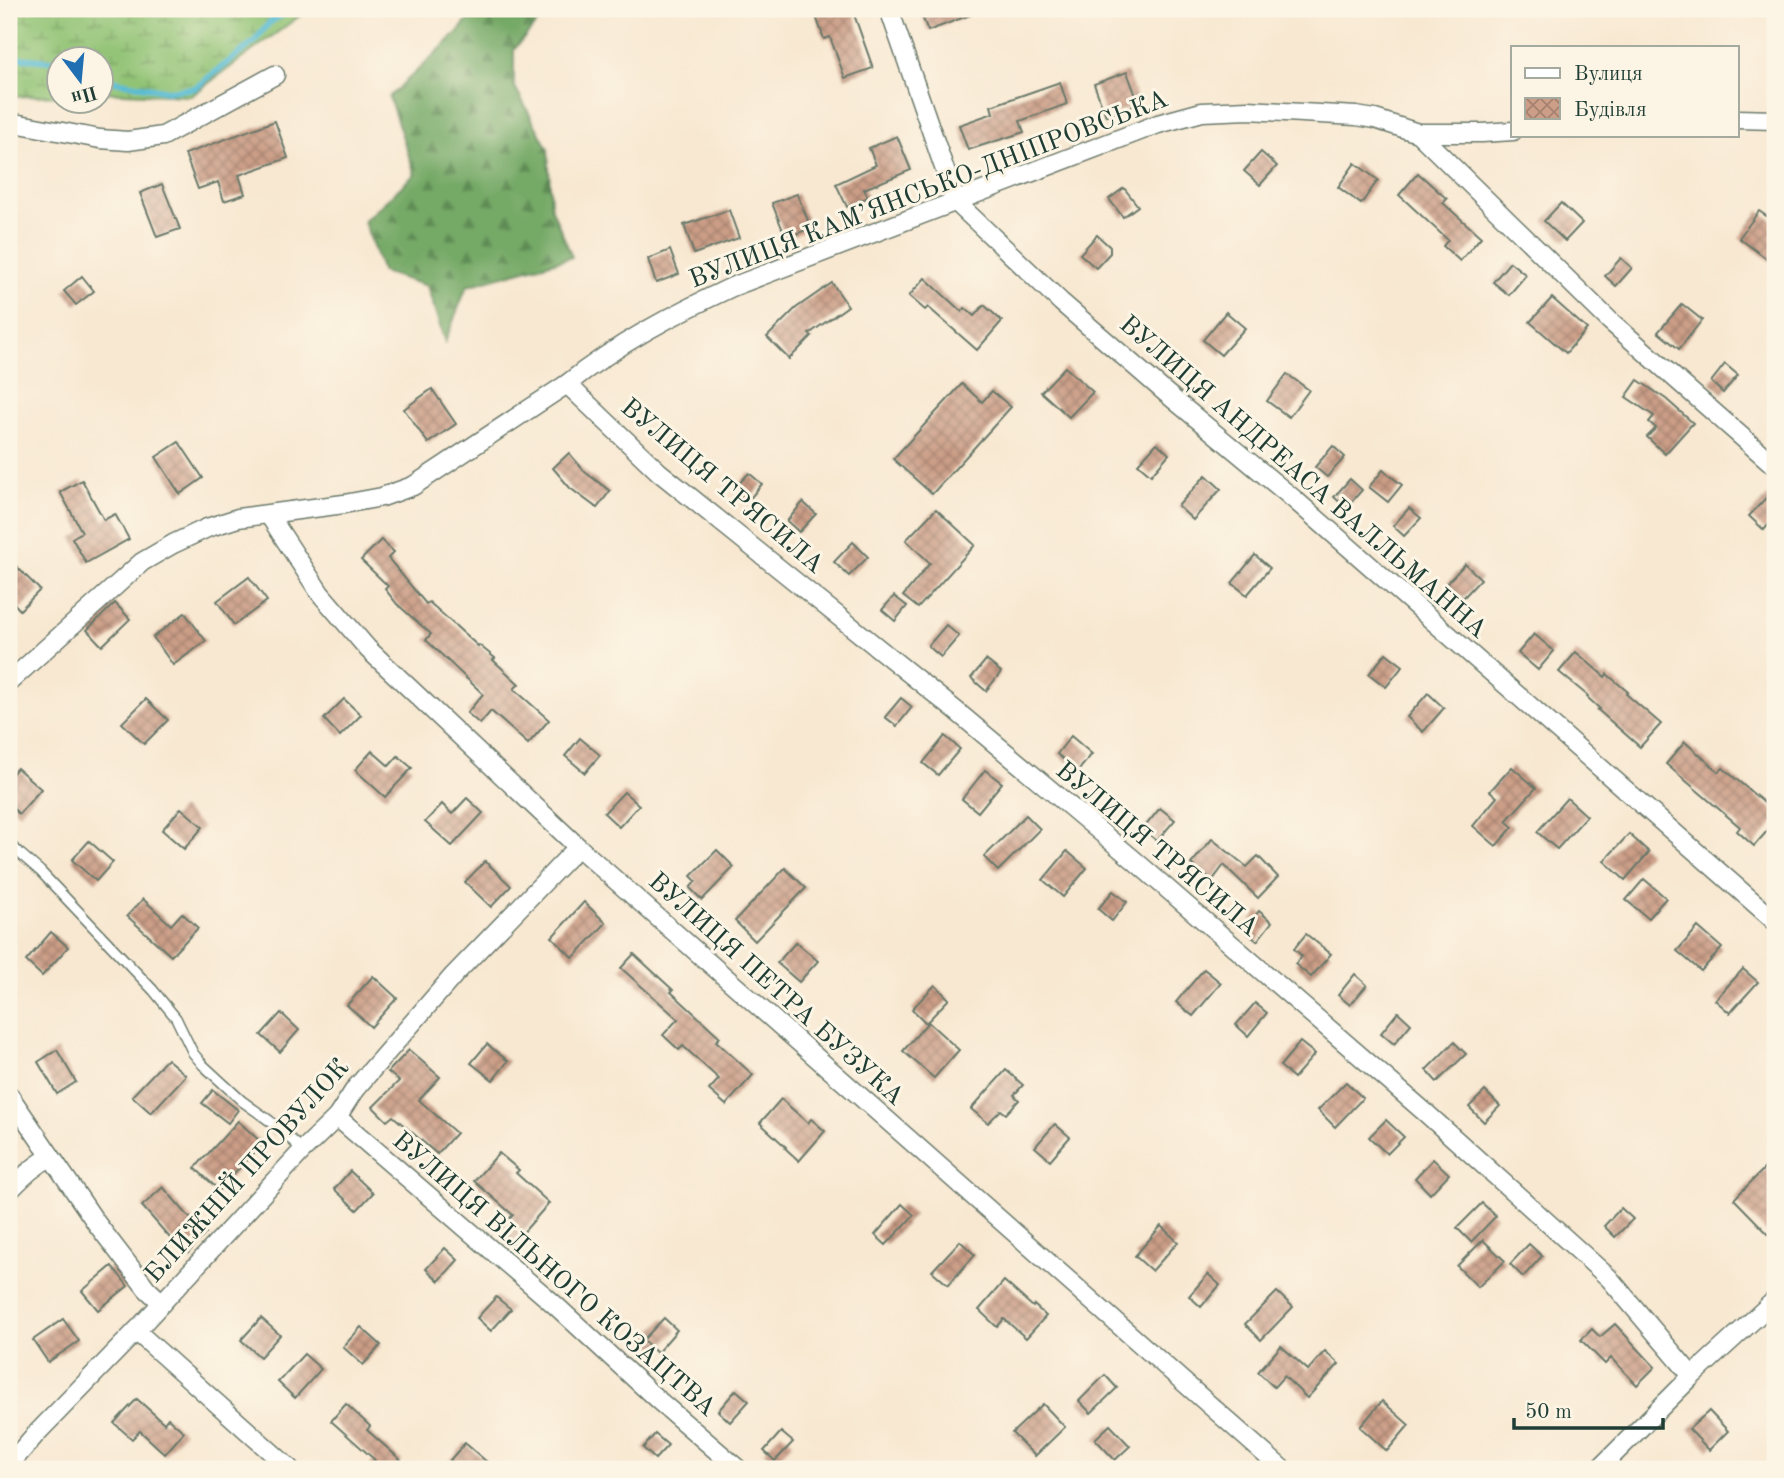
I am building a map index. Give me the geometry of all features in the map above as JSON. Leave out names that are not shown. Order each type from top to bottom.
[{"type":"street","name":"ВУЛИЦЯ АНДРЕАСА ВАЛЛЬМАННА","points":[[889,9],[956,202],[1060,302],[1296,500],[1775,921]]},
{"type":"street","points":[[9,122],[100,139],[128,141],[163,136],[275,75]]},
{"type":"street","name":"ВУЛИЦЯ КАМ’ЯНСЬКО-ДНІПРОВСЬКА","points":[[9,682],[142,562],[173,544],[207,528],[238,519],[382,497],[413,486],[615,349],[704,300],[1158,124],[1202,112],[1248,110],[1356,116],[1375,119],[1418,133],[1511,131]]},
{"type":"street","points":[[1738,119],[1775,120]]},
{"type":"street","points":[[1418,133],[1610,321],[1775,466]]},
{"type":"street","name":"ВУЛИЦЯ ТРЯСИЛА","points":[[567,384],[659,472],[955,710],[1426,1113],[1609,1278],[1692,1376]]},
{"type":"street","name":"ВУЛИЦЯ ПЕТРА БУЗУКА","points":[[269,515],[320,593],[368,649],[578,847],[1282,1469]]},
{"type":"street","name":"БЛИЖНІЙ ПРОВУЛОК","points":[[9,1465],[337,1116],[355,1089],[454,975],[578,847]]},
{"type":"street","points":[[9,1095],[97,1224],[147,1289],[162,1303]]},
{"type":"street","name":"ВУЛИЦЯ ВІЛЬНОГО КОЗАЦТВА","points":[[337,1116],[554,1304],[738,1469]]},
{"type":"street","points":[[9,1191],[30,1169],[51,1157]]},
{"type":"street","points":[[1599,1469],[1692,1376],[1775,1300]]},
{"type":"street","points":[[136,1331],[290,1469]]},
{"type":"lane","points":[[9,844],[40,871],[153,990],[176,1018],[193,1053],[203,1065],[242,1101],[303,1150]]},
{"type":"green space","points":[[9,9],[309,9],[191,96],[116,93],[116,46],[46,46],[46,96],[9,97]]},
{"type":"green space","points":[[477,9],[550,9],[514,49],[514,85],[548,149],[551,207],[572,257],[467,286],[445,342],[427,286],[382,272],[364,221],[415,174],[389,97],[456,34]]},
{"type":"building","points":[[825,9],[852,9],[873,68],[845,78],[830,37],[824,39],[815,13]]},
{"type":"building","points":[[919,9],[983,9],[983,10],[928,31]]},
{"type":"building","points":[[1127,72],[1139,104],[1106,116],[1094,84]]},
{"type":"building","points":[[1060,82],[1067,104],[1020,121],[1024,132],[968,150],[959,125],[993,113],[991,106]]},
{"type":"building","points":[[275,121],[288,158],[239,175],[245,194],[224,201],[218,182],[198,189],[185,154]]},
{"type":"building","points":[[897,136],[911,170],[864,189],[868,197],[847,207],[836,184],[876,165],[869,148]]},
{"type":"building","points":[[1261,152],[1277,166],[1260,185],[1244,171]]},
{"type":"building","points":[[1355,163],[1378,180],[1361,204],[1338,187]]},
{"type":"building","points":[[1418,173],[1447,199],[1443,203],[1481,237],[1460,261],[1443,246],[1448,240],[1399,195]]},
{"type":"building","points":[[162,184],[180,229],[157,237],[140,193]]},
{"type":"building","points":[[1124,188],[1138,206],[1123,217],[1109,199]]},
{"type":"building","points":[[797,194],[811,228],[786,238],[772,203]]},
{"type":"building","points":[[1561,203],[1582,223],[1565,241],[1544,221]]},
{"type":"building","points":[[729,210],[739,238],[694,254],[684,225]]},
{"type":"building","points":[[1759,211],[1775,222],[1775,265],[1739,238]]},
{"type":"building","points":[[1097,235],[1110,247],[1110,253],[1096,268],[1080,254]]},
{"type":"building","points":[[670,250],[679,274],[656,283],[648,259]]},
{"type":"building","points":[[1621,258],[1632,268],[1616,286],[1605,276]]},
{"type":"building","points":[[1510,262],[1526,275],[1509,295],[1493,282]]},
{"type":"building","points":[[82,276],[94,291],[76,305],[64,291]]},
{"type":"building","points":[[925,278],[962,312],[965,308],[974,316],[984,305],[1002,321],[977,350],[928,307],[925,310],[909,296]]},
{"type":"building","points":[[832,283],[848,306],[809,334],[812,336],[789,359],[767,337],[796,308]]},
{"type":"building","points":[[1552,298],[1587,329],[1566,353],[1530,322]]},
{"type":"building","points":[[1682,304],[1702,320],[1679,349],[1658,332]]},
{"type":"building","points":[[1226,312],[1245,328],[1221,355],[1203,340]]},
{"type":"building","points":[[1725,364],[1738,375],[1723,393],[1711,382]]},
{"type":"building","points":[[1065,367],[1093,392],[1069,417],[1041,392]]},
{"type":"building","points":[[1287,374],[1309,390],[1289,417],[1267,401]]},
{"type":"building","points":[[1638,380],[1666,399],[1693,423],[1665,454],[1647,437],[1656,428],[1649,422],[1654,416],[1626,397]]},
{"type":"building","points":[[962,384],[982,402],[992,391],[1011,407],[932,494],[893,459]]},
{"type":"building","points":[[432,389],[456,424],[428,443],[404,409]]},
{"type":"building","points":[[179,442],[203,478],[180,494],[156,457]]},
{"type":"building","points":[[1157,443],[1169,454],[1151,475],[1138,464]]},
{"type":"building","points":[[1333,446],[1345,457],[1327,477],[1315,467]]},
{"type":"building","points":[[569,453],[585,472],[610,491],[597,508],[570,488],[553,468]]},
{"type":"building","points":[[1383,470],[1402,485],[1388,502],[1369,487]]},
{"type":"building","points":[[749,473],[762,484],[747,502],[733,490]]},
{"type":"building","points":[[1206,475],[1221,489],[1193,520],[1178,506]]},
{"type":"building","points":[[1350,479],[1362,490],[1346,508],[1334,497]]},
{"type":"building","points":[[82,480],[104,520],[115,514],[129,539],[86,563],[72,538],[82,532],[60,492]]},
{"type":"building","points":[[1775,488],[1775,517],[1764,530],[1749,516]]},
{"type":"building","points":[[803,502],[816,514],[799,532],[787,521]]},
{"type":"building","points":[[1409,508],[1421,518],[1404,536],[1393,526]]},
{"type":"building","points":[[936,509],[975,545],[918,608],[903,596],[930,563],[906,540]]},
{"type":"building","points":[[381,540],[394,552],[388,558],[426,604],[429,602],[495,658],[493,660],[519,684],[514,689],[549,720],[528,744],[491,711],[480,724],[467,713],[483,694],[426,640],[431,634],[397,604],[385,589],[388,586],[361,560]]},
{"type":"building","points":[[853,542],[868,557],[849,576],[834,562]]},
{"type":"building","points":[[1255,555],[1270,568],[1247,595],[1232,583]]},
{"type":"building","points":[[9,559],[40,590],[20,610],[9,598]]},
{"type":"building","points":[[1465,564],[1481,579],[1463,598],[1447,583]]},
{"type":"building","points":[[249,577],[267,601],[234,625],[217,601]]},
{"type":"building","points":[[894,596],[907,606],[895,621],[882,610]]},
{"type":"building","points":[[115,603],[130,619],[102,646],[87,630]]},
{"type":"building","points":[[185,613],[206,641],[173,665],[153,637]]},
{"type":"building","points":[[946,625],[959,636],[941,657],[928,646]]},
{"type":"building","points":[[1534,634],[1554,651],[1538,670],[1518,653]]},
{"type":"building","points":[[1576,652],[1605,677],[1607,674],[1661,724],[1640,747],[1559,672]]},
{"type":"building","points":[[1386,653],[1403,666],[1386,687],[1369,674]]},
{"type":"building","points":[[986,660],[1001,672],[986,691],[971,678]]},
{"type":"building","points":[[1428,693],[1444,708],[1423,732],[1407,717]]},
{"type":"building","points":[[901,698],[912,707],[897,726],[885,717]]},
{"type":"building","points":[[146,699],[168,720],[144,744],[122,723]]},
{"type":"building","points":[[344,699],[361,715],[340,736],[324,719]]},
{"type":"building","points":[[945,736],[960,749],[938,775],[923,763]]},
{"type":"building","points":[[1071,736],[1092,754],[1078,771],[1057,754]]},
{"type":"building","points":[[580,738],[600,755],[585,773],[565,756]]},
{"type":"building","points":[[1685,742],[1719,772],[1723,768],[1775,812],[1775,822],[1754,846],[1737,831],[1740,827],[1666,764]]},
{"type":"building","points":[[372,751],[389,766],[398,756],[412,768],[385,797],[355,770]]},
{"type":"building","points":[[1512,767],[1536,788],[1506,821],[1513,827],[1496,846],[1473,826],[1497,797],[1490,791]]},
{"type":"building","points":[[17,768],[41,789],[19,814],[9,805],[9,777]]},
{"type":"building","points":[[985,770],[1002,783],[978,812],[962,799]]},
{"type":"building","points":[[624,792],[639,805],[619,827],[604,813]]},
{"type":"building","points":[[467,798],[483,813],[452,846],[425,822],[442,804],[452,814]]},
{"type":"building","points":[[1567,798],[1587,816],[1557,849],[1537,832]]},
{"type":"building","points":[[181,808],[203,827],[184,849],[162,830]]},
{"type":"building","points":[[1160,808],[1175,820],[1157,841],[1143,829]]},
{"type":"building","points":[[1026,815],[1040,829],[998,871],[984,857]]},
{"type":"building","points":[[1629,834],[1649,852],[1625,880],[1604,861]]},
{"type":"building","points":[[1212,839],[1247,867],[1258,856],[1278,877],[1258,898],[1224,865],[1212,881],[1191,864]]},
{"type":"building","points":[[89,841],[113,862],[96,881],[72,860]]},
{"type":"building","points":[[717,850],[734,867],[702,900],[690,888],[696,881],[691,876]]},
{"type":"building","points":[[1067,851],[1087,868],[1063,897],[1043,880]]},
{"type":"building","points":[[485,861],[511,886],[491,907],[465,882]]},
{"type":"building","points":[[785,868],[806,888],[755,941],[735,921]]},
{"type":"building","points":[[1644,879],[1666,898],[1648,918],[1626,900]]},
{"type":"building","points":[[1113,891],[1127,902],[1112,921],[1098,909]]},
{"type":"building","points":[[143,899],[171,925],[182,913],[198,928],[171,956],[127,916]]},
{"type":"building","points":[[584,902],[606,923],[573,958],[552,937]]},
{"type":"building","points":[[1259,911],[1272,922],[1257,941],[1244,930]]},
{"type":"building","points":[[1698,927],[1722,948],[1701,971],[1677,951]]},
{"type":"building","points":[[51,932],[68,947],[42,976],[26,961]]},
{"type":"building","points":[[1306,934],[1331,954],[1311,977],[1295,964],[1302,956],[1294,949]]},
{"type":"building","points":[[796,942],[818,961],[799,982],[777,963]]},
{"type":"building","points":[[634,954],[720,1037],[716,1041],[753,1075],[726,1105],[709,1090],[719,1079],[683,1046],[679,1050],[663,1035],[678,1019],[621,968]]},
{"type":"building","points":[[1204,969],[1221,983],[1193,1016],[1176,1002]]},
{"type":"building","points":[[1743,969],[1758,982],[1730,1013],[1715,1000]]},
{"type":"building","points":[[1355,974],[1367,985],[1350,1005],[1338,995]]},
{"type":"building","points":[[373,976],[397,998],[371,1027],[347,1005]]},
{"type":"building","points":[[935,985],[949,999],[926,1023],[912,1009]]},
{"type":"building","points":[[1255,1003],[1267,1013],[1248,1036],[1236,1025]]},
{"type":"building","points":[[1398,1012],[1411,1024],[1394,1044],[1381,1033]]},
{"type":"building","points":[[281,1013],[299,1030],[280,1052],[261,1035]]},
{"type":"building","points":[[928,1022],[959,1050],[934,1078],[903,1051]]},
{"type":"building","points":[[1300,1042],[1315,1054],[1294,1078],[1280,1066]]},
{"type":"building","points":[[1454,1042],[1466,1054],[1437,1082],[1426,1070]]},
{"type":"building","points":[[487,1044],[508,1061],[493,1080],[471,1063]]},
{"type":"building","points":[[57,1050],[76,1082],[57,1094],[38,1062]]},
{"type":"building","points":[[409,1050],[440,1077],[419,1100],[456,1133],[437,1154],[393,1116],[387,1121],[373,1107],[399,1081],[388,1072]]},
{"type":"building","points":[[167,1059],[186,1075],[151,1113],[132,1096]]},
{"type":"building","points":[[1006,1070],[1023,1085],[1014,1095],[1019,1100],[1006,1114],[1001,1110],[988,1123],[971,1109]]},
{"type":"building","points":[[1346,1082],[1363,1098],[1335,1127],[1318,1110]]},
{"type":"building","points":[[213,1090],[238,1110],[228,1123],[202,1103]]},
{"type":"building","points":[[1485,1091],[1500,1106],[1484,1122],[1469,1107]]},
{"type":"building","points":[[781,1099],[808,1123],[811,1119],[825,1131],[799,1161],[760,1123]]},
{"type":"building","points":[[1386,1120],[1404,1137],[1387,1154],[1369,1137]]},
{"type":"building","points":[[238,1121],[262,1143],[219,1190],[195,1168]]},
{"type":"building","points":[[1055,1124],[1070,1137],[1050,1160],[1035,1147]]},
{"type":"building","points":[[499,1153],[519,1170],[516,1173],[549,1203],[514,1243],[499,1230],[513,1215],[474,1181]]},
{"type":"building","points":[[1433,1159],[1449,1174],[1430,1194],[1415,1178]]},
{"type":"building","points":[[1765,1168],[1775,1179],[1775,1241],[1734,1199]]},
{"type":"building","points":[[350,1171],[373,1193],[357,1210],[334,1189]]},
{"type":"building","points":[[163,1187],[206,1233],[188,1253],[170,1238],[142,1206]]},
{"type":"building","points":[[1482,1203],[1496,1216],[1471,1242],[1457,1228]]},
{"type":"building","points":[[902,1204],[914,1215],[886,1245],[875,1235]]},
{"type":"building","points":[[1621,1208],[1633,1219],[1615,1237],[1604,1226]]},
{"type":"building","points":[[1161,1226],[1178,1242],[1152,1271],[1135,1256]]},
{"type":"building","points":[[1483,1240],[1505,1261],[1478,1287],[1457,1266]]},
{"type":"building","points":[[960,1241],[975,1255],[948,1285],[932,1271]]},
{"type":"building","points":[[1529,1244],[1542,1256],[1523,1277],[1510,1264]]},
{"type":"building","points":[[445,1248],[458,1260],[439,1281],[426,1269]]},
{"type":"building","points":[[112,1266],[128,1286],[98,1310],[82,1291]]},
{"type":"building","points":[[1208,1274],[1220,1285],[1201,1307],[1189,1296]]},
{"type":"building","points":[[1004,1281],[1046,1316],[1026,1338],[1004,1319],[997,1327],[979,1310]]},
{"type":"building","points":[[1277,1292],[1293,1307],[1261,1340],[1245,1324]]},
{"type":"building","points":[[496,1297],[511,1309],[491,1331],[477,1318]]},
{"type":"building","points":[[261,1318],[280,1335],[260,1357],[241,1340]]},
{"type":"building","points":[[664,1318],[677,1330],[657,1353],[643,1340]]},
{"type":"building","points":[[63,1319],[79,1341],[48,1362],[33,1340]]},
{"type":"building","points":[[1615,1324],[1655,1367],[1637,1385],[1611,1358],[1605,1364],[1581,1340],[1592,1329],[1600,1337]]},
{"type":"building","points":[[361,1327],[381,1345],[363,1365],[343,1347]]},
{"type":"building","points":[[1281,1346],[1308,1370],[1325,1351],[1339,1364],[1307,1398],[1284,1376],[1274,1387],[1258,1372]]},
{"type":"building","points":[[304,1354],[321,1369],[295,1398],[278,1382]]},
{"type":"building","points":[[1105,1375],[1117,1388],[1091,1413],[1079,1401]]},
{"type":"building","points":[[736,1390],[749,1401],[730,1422],[718,1411]]},
{"type":"building","points":[[137,1399],[164,1423],[168,1418],[184,1432],[165,1454],[140,1431],[132,1439],[114,1423]]},
{"type":"building","points":[[1382,1401],[1409,1425],[1387,1451],[1360,1427]]},
{"type":"building","points":[[346,1404],[370,1426],[367,1430],[402,1461],[394,1469],[367,1469],[375,1460],[331,1421]]},
{"type":"building","points":[[1043,1404],[1065,1427],[1035,1456],[1012,1433]]},
{"type":"building","points":[[1709,1411],[1728,1431],[1709,1450],[1689,1429]]},
{"type":"building","points":[[1110,1425],[1130,1446],[1115,1460],[1095,1439]]},
{"type":"building","points":[[781,1432],[793,1442],[775,1461],[764,1451]]},
{"type":"building","points":[[655,1434],[668,1445],[655,1459],[643,1448]]},
{"type":"building","points":[[465,1443],[495,1469],[461,1469],[450,1460]]},
{"type":"waterway","points":[[116,81],[168,91],[195,88],[254,42],[269,23],[291,9]]},
{"type":"waterway","points":[[9,57],[46,61]]}]
